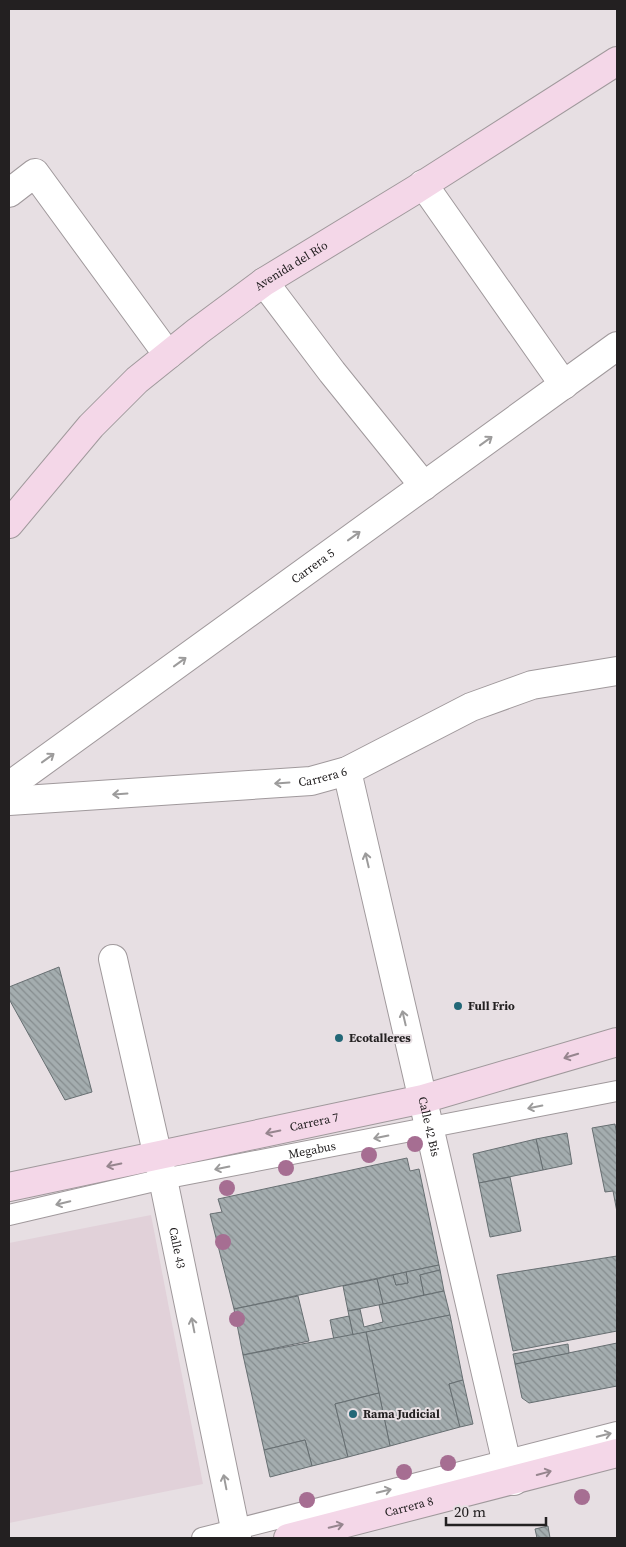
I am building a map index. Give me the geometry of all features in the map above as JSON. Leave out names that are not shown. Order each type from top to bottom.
[{"type":"main road","name":"Avenida del Río","points":[[9,524],[91,426],[137,380],[168,355],[264,282],[617,61]]},
{"type":"main road","name":"Carrera 7","points":[[9,1187],[160,1168],[423,1100],[617,1042]]},
{"type":"main road","name":"Carrera 8","points":[[288,1538],[510,1470],[617,1453]]},
{"type":"street","points":[[9,193],[36,173],[168,355]]},
{"type":"street","points":[[423,184],[564,385]]},
{"type":"street","points":[[264,282],[332,372],[424,486]]},
{"type":"street","name":"Carrera 5","points":[[9,786],[617,346]]},
{"type":"street","name":"Carrera 6","points":[[9,801],[311,781],[346,771],[471,708],[532,686],[617,671]]},
{"type":"street","name":"Calle 42 Bis","points":[[346,771],[510,1470]]},
{"type":"street","name":"Calle 43","points":[[113,959],[160,1168],[236,1534]]},
{"type":"lane","name":"Megabus","points":[[9,1216],[160,1168],[429,1128],[617,1091]]},
{"type":"lane","points":[[202,1538],[236,1534],[510,1470],[617,1432]]},
{"type":"shaded area","points":[[151,1215],[203,1484],[9,1523],[9,1243]]},
{"type":"building","points":[[59,967],[92,1092],[65,1100],[9,999],[9,987]]},
{"type":"building","points":[[615,1124],[617,1135],[617,1212],[613,1191],[605,1192],[592,1128]]},
{"type":"building","points":[[567,1133],[572,1164],[543,1170],[536,1139]]},
{"type":"building","points":[[536,1139],[543,1170],[479,1183],[473,1154]]},
{"type":"building","points":[[407,1158],[410,1171],[419,1169],[439,1265],[234,1309],[210,1214],[222,1212],[218,1199]]},
{"type":"building","points":[[510,1177],[521,1231],[490,1237],[479,1183]]},
{"type":"building","points":[[617,1256],[617,1331],[513,1351],[497,1275]]},
{"type":"building","points":[[439,1265],[440,1270],[420,1275],[424,1295],[383,1304],[377,1279],[393,1275],[396,1285],[408,1283],[406,1272]]},
{"type":"building","points":[[440,1270],[444,1291],[424,1295],[420,1275]]},
{"type":"building","points":[[406,1272],[408,1283],[396,1285],[393,1275]]},
{"type":"building","points":[[377,1279],[383,1304],[348,1311],[343,1286]]},
{"type":"building","points":[[444,1291],[450,1315],[353,1335],[348,1311],[360,1309],[364,1327],[383,1322],[379,1305]]},
{"type":"building","points":[[298,1296],[309,1341],[243,1355],[234,1309]]},
{"type":"building","points":[[450,1315],[463,1380],[449,1384],[460,1427],[390,1446],[366,1332]]},
{"type":"building","points":[[349,1316],[353,1335],[334,1340],[330,1320]]},
{"type":"building","points":[[366,1332],[379,1393],[335,1404],[348,1457],[312,1466],[305,1440],[264,1450],[243,1355]]},
{"type":"building","points":[[617,1343],[617,1386],[529,1403],[522,1398],[515,1364]]},
{"type":"building","points":[[568,1344],[569,1353],[515,1364],[513,1354]]},
{"type":"building","points":[[463,1380],[473,1424],[460,1427],[449,1384]]},
{"type":"building","points":[[379,1393],[390,1446],[348,1457],[335,1404]]},
{"type":"building","points":[[305,1440],[312,1466],[270,1477],[264,1450]]},
{"type":"building","points":[[548,1526],[550,1538],[537,1538],[535,1529]]},
{"type":"place","name":"Full Frio","points":[[458,1006]]},
{"type":"place","name":"Ecotalleres","points":[[339,1038]]},
{"type":"place","name":"Rama Judicial","points":[[353,1414]]}]
